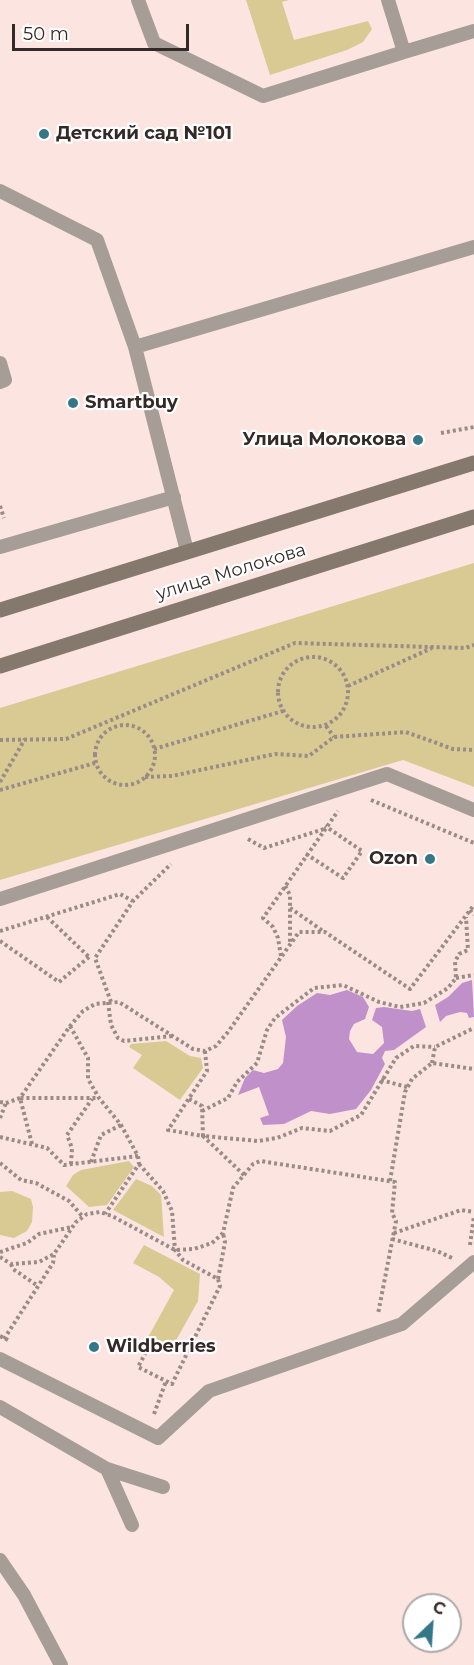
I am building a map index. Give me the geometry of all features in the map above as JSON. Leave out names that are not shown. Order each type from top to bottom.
[{"type":"street","name":"улица Молокова","points":[[0,610],[474,463]]},
{"type":"street","name":"улица Молокова","points":[[0,666],[474,517]]},
{"type":"lane","points":[[138,0],[154,43],[263,96],[474,31]]},
{"type":"lane","points":[[388,0],[404,52]]},
{"type":"lane","points":[[0,191],[97,240],[135,346],[187,551]]},
{"type":"lane","points":[[135,346],[474,247]]},
{"type":"lane","points":[[0,363],[5,380],[0,382]]},
{"type":"lane","points":[[0,547],[174,497]]},
{"type":"lane","points":[[0,899],[387,774],[474,810]]},
{"type":"lane","points":[[0,1359],[158,1438],[209,1391],[402,1324],[474,1262]]},
{"type":"lane","points":[[0,1407],[107,1469],[163,1487]]},
{"type":"lane","points":[[107,1469],[132,1525]]},
{"type":"lane","points":[[0,1560],[24,1595],[61,1665]]},
{"type":"path","points":[[441,433],[474,427]]},
{"type":"path","points":[[0,506],[4,518]]},
{"type":"path","points":[[0,740],[66,739],[295,643],[465,648],[474,645]]},
{"type":"path","points":[[348,686],[435,647]]},
{"type":"path","points":[[304,657],[326,659],[336,665],[348,686],[344,710],[326,726],[314,728],[302,726],[283,711],[278,700],[280,678],[286,669],[304,657]]},
{"type":"path","points":[[154,749],[283,711]]},
{"type":"path","points":[[145,777],[155,759],[154,749],[143,732],[134,727],[116,726],[100,737],[96,745],[95,763],[107,780],[127,786],[145,777],[172,776],[276,754],[309,756],[334,737],[406,732],[453,749],[474,750]]},
{"type":"path","points":[[326,726],[334,737]]},
{"type":"path","points":[[0,782],[25,739]]},
{"type":"path","points":[[0,790],[95,763]]},
{"type":"path","points":[[364,803],[373,800],[474,843]]},
{"type":"path","points":[[281,957],[278,938],[273,927],[263,918],[335,812],[345,808]]},
{"type":"path","points":[[237,842],[247,838],[264,848],[324,827]]},
{"type":"path","points":[[306,854],[343,878],[362,851],[324,827]]},
{"type":"path","points":[[95,958],[133,901],[174,861]]},
{"type":"path","points":[[285,885],[290,895],[290,944]]},
{"type":"path","points":[[0,931],[120,894],[133,901]]},
{"type":"path","points":[[290,907],[410,989],[474,905]]},
{"type":"path","points":[[470,910],[474,915]]},
{"type":"path","points":[[46,916],[89,957],[95,958]]},
{"type":"path","points":[[456,978],[455,962],[459,954],[468,950],[466,916]]},
{"type":"path","points":[[20,1098],[70,1026],[83,1011],[95,1005],[109,1002],[131,1007],[193,1049],[205,1051],[216,1046],[298,932],[325,932]]},
{"type":"path","points":[[0,941],[59,982],[89,957]]},
{"type":"path","points":[[95,958],[109,1002],[111,1025],[118,1038],[124,1041],[173,1036]]},
{"type":"path","points":[[202,1111],[228,1098],[237,1082],[257,1063],[267,1030],[275,1017],[314,988],[343,985],[379,1002],[400,1007],[424,1003],[448,988],[456,978],[474,975]]},
{"type":"path","points":[[70,1026],[88,1058],[88,1079],[99,1098],[121,1125],[140,1164],[163,1191],[172,1211],[175,1250]]},
{"type":"path","points":[[205,1051],[207,1071],[168,1130],[202,1136],[258,1141],[277,1138],[302,1128],[330,1131],[361,1115],[396,1058],[414,1046],[435,1047],[474,1028]]},
{"type":"path","points":[[390,1181],[407,1087],[412,1079],[432,1063],[435,1047]]},
{"type":"path","points":[[432,1063],[474,1068]]},
{"type":"path","points":[[381,1080],[407,1087]]},
{"type":"path","points":[[0,1102],[6,1103],[20,1098],[99,1098]]},
{"type":"path","points":[[20,1098],[33,1144]]},
{"type":"path","points":[[71,1164],[72,1148],[67,1135],[93,1098]]},
{"type":"path","points":[[189,1099],[202,1106],[202,1136],[244,1175]]},
{"type":"path","points":[[0,1118],[6,1103]]},
{"type":"path","points":[[91,1162],[101,1135],[121,1125]]},
{"type":"path","points":[[0,1137],[48,1148],[64,1165],[138,1156]]},
{"type":"path","points":[[149,1347],[138,1367],[172,1384],[220,1286],[218,1279],[225,1242],[223,1233],[233,1188],[253,1164],[260,1161],[395,1182],[394,1234],[374,1334]]},
{"type":"path","points":[[0,1163],[21,1180],[36,1183],[69,1201],[83,1217]]},
{"type":"path","points":[[105,1214],[140,1164]]},
{"type":"path","points":[[394,1234],[461,1210],[474,1214],[470,1248]]},
{"type":"path","points":[[15,1344],[2,1337],[53,1263],[54,1254],[72,1227],[83,1217],[100,1212],[105,1214],[175,1250],[183,1260],[218,1279]]},
{"type":"path","points":[[0,1252],[27,1243],[39,1234],[72,1227]]},
{"type":"path","points":[[175,1250],[194,1250],[212,1243],[223,1233]]},
{"type":"path","points":[[392,1239],[437,1251],[456,1260]]},
{"type":"path","points":[[11,1264],[39,1262],[54,1254]]},
{"type":"path","points":[[0,1257],[38,1286]]},
{"type":"path","points":[[154,1414],[166,1381]]},
{"type":"path","points":[[148,1418],[165,1408]]},
{"type":"shaded area","points":[[246,0],[289,0],[282,2],[294,40],[368,21],[372,29],[363,42],[347,50],[270,75]]},
{"type":"shaded area","points":[[474,563],[474,787],[403,760],[0,880],[0,708]]},
{"type":"shaded area","points":[[472,980],[474,1017],[469,1018],[467,1013],[460,1012],[446,1016],[440,1022],[435,1005],[448,997],[462,983]]},
{"type":"shaded area","points":[[347,990],[363,997],[369,1007],[365,1019],[354,1024],[350,1031],[349,1039],[357,1052],[373,1054],[384,1043],[382,1027],[372,1020],[376,1008],[412,1011],[420,1009],[426,1027],[394,1050],[385,1051],[382,1058],[385,1064],[371,1090],[356,1109],[330,1114],[311,1111],[284,1124],[263,1125],[260,1118],[269,1115],[259,1087],[238,1095],[245,1078],[253,1070],[264,1073],[278,1069],[283,1063],[286,1037],[282,1020],[297,1006],[317,993],[330,995]]},
{"type":"shaded area","points":[[166,1041],[190,1056],[201,1058],[203,1068],[180,1100],[133,1068],[142,1055],[129,1047],[131,1044]]},
{"type":"shaded area","points":[[129,1161],[134,1167],[107,1205],[89,1207],[66,1186],[73,1175],[81,1170]]},
{"type":"shaded area","points":[[136,1179],[152,1186],[161,1195],[164,1237],[113,1210]]},
{"type":"shaded area","points":[[12,1191],[31,1199],[33,1207],[32,1222],[27,1231],[14,1238],[0,1235],[0,1192]]},
{"type":"shaded area","points":[[144,1245],[200,1274],[198,1301],[169,1353],[146,1341],[174,1290],[159,1277],[133,1263]]},
{"type":"place","name":"Детский сад №101","points":[[44,134]]},
{"type":"place","name":"Smartbuy","points":[[73,403]]},
{"type":"place","name":"Улица Молокова","points":[[418,440]]},
{"type":"place","name":"Ozon","points":[[430,859]]},
{"type":"place","name":"Wildberries","points":[[94,1347]]}]
